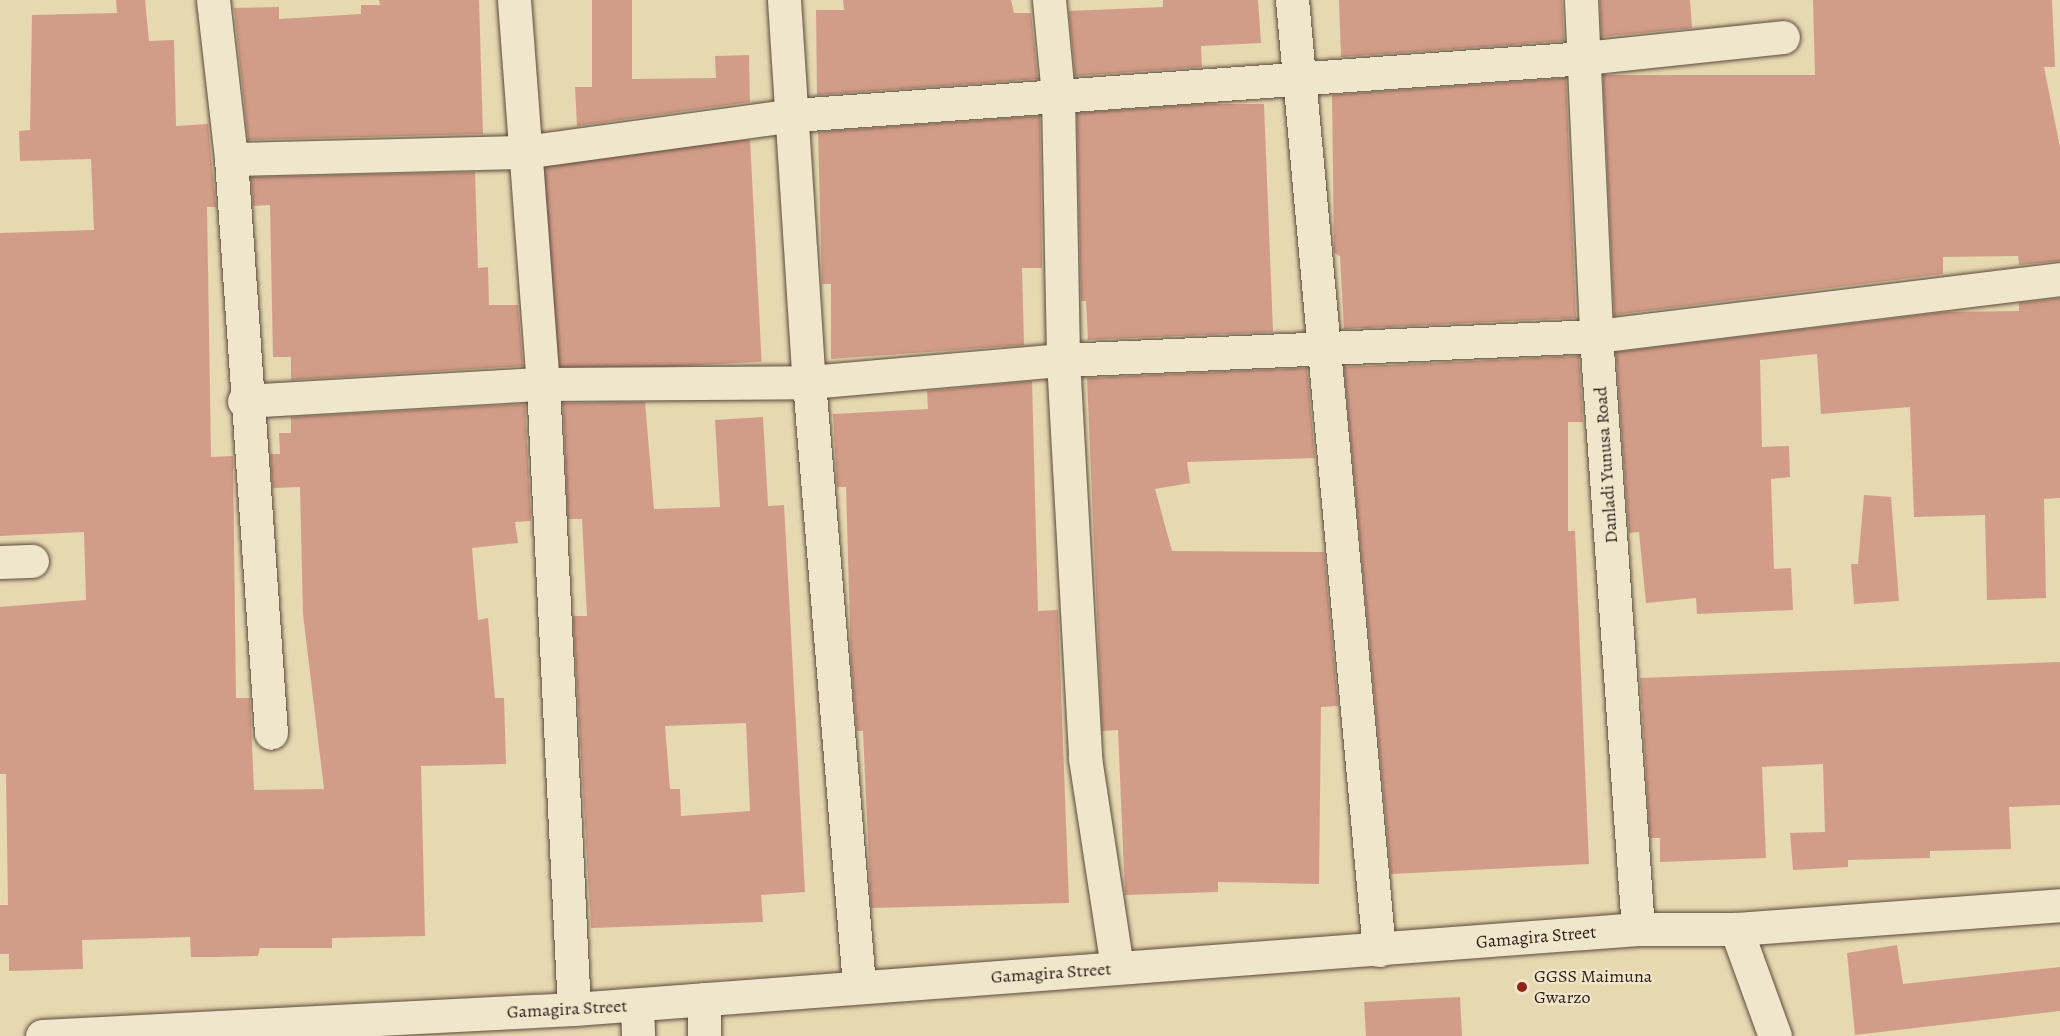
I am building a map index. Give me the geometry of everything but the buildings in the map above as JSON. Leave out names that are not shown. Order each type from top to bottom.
[{"type":"street","points":[[213,0],[231,159],[244,401],[271,734]]},
{"type":"street","points":[[514,0],[543,384],[574,1009]]},
{"type":"street","points":[[784,0],[795,115],[809,382],[859,985]]},
{"type":"street","points":[[1049,0],[1058,96],[1063,360],[1085,758],[1117,968]]},
{"type":"street","points":[[1292,0],[1378,950]]},
{"type":"street","name":"Danladi Yunusa Road","points":[[1581,0],[1596,336],[1638,929]]},
{"type":"street","points":[[231,159],[524,152],[795,115],[1058,96],[1300,75],[1584,57],[1783,38]]},
{"type":"street","points":[[244,401],[543,384],[809,382],[1063,360],[1596,336],[2060,279]]},
{"type":"street","points":[[0,562],[32,561]]},
{"type":"street","name":"Gamagira Street","points":[[42,1036],[187,1033],[574,1009],[637,1020],[704,999],[859,985],[1378,950],[1638,929],[1736,929],[2060,905]]},
{"type":"street","points":[[1736,929],[1775,1036]]},
{"type":"street","points":[[704,999],[704,1036]]},
{"type":"place","name":"GGSS Maimuna Gwarzo","points":[[1522,987]]}]
